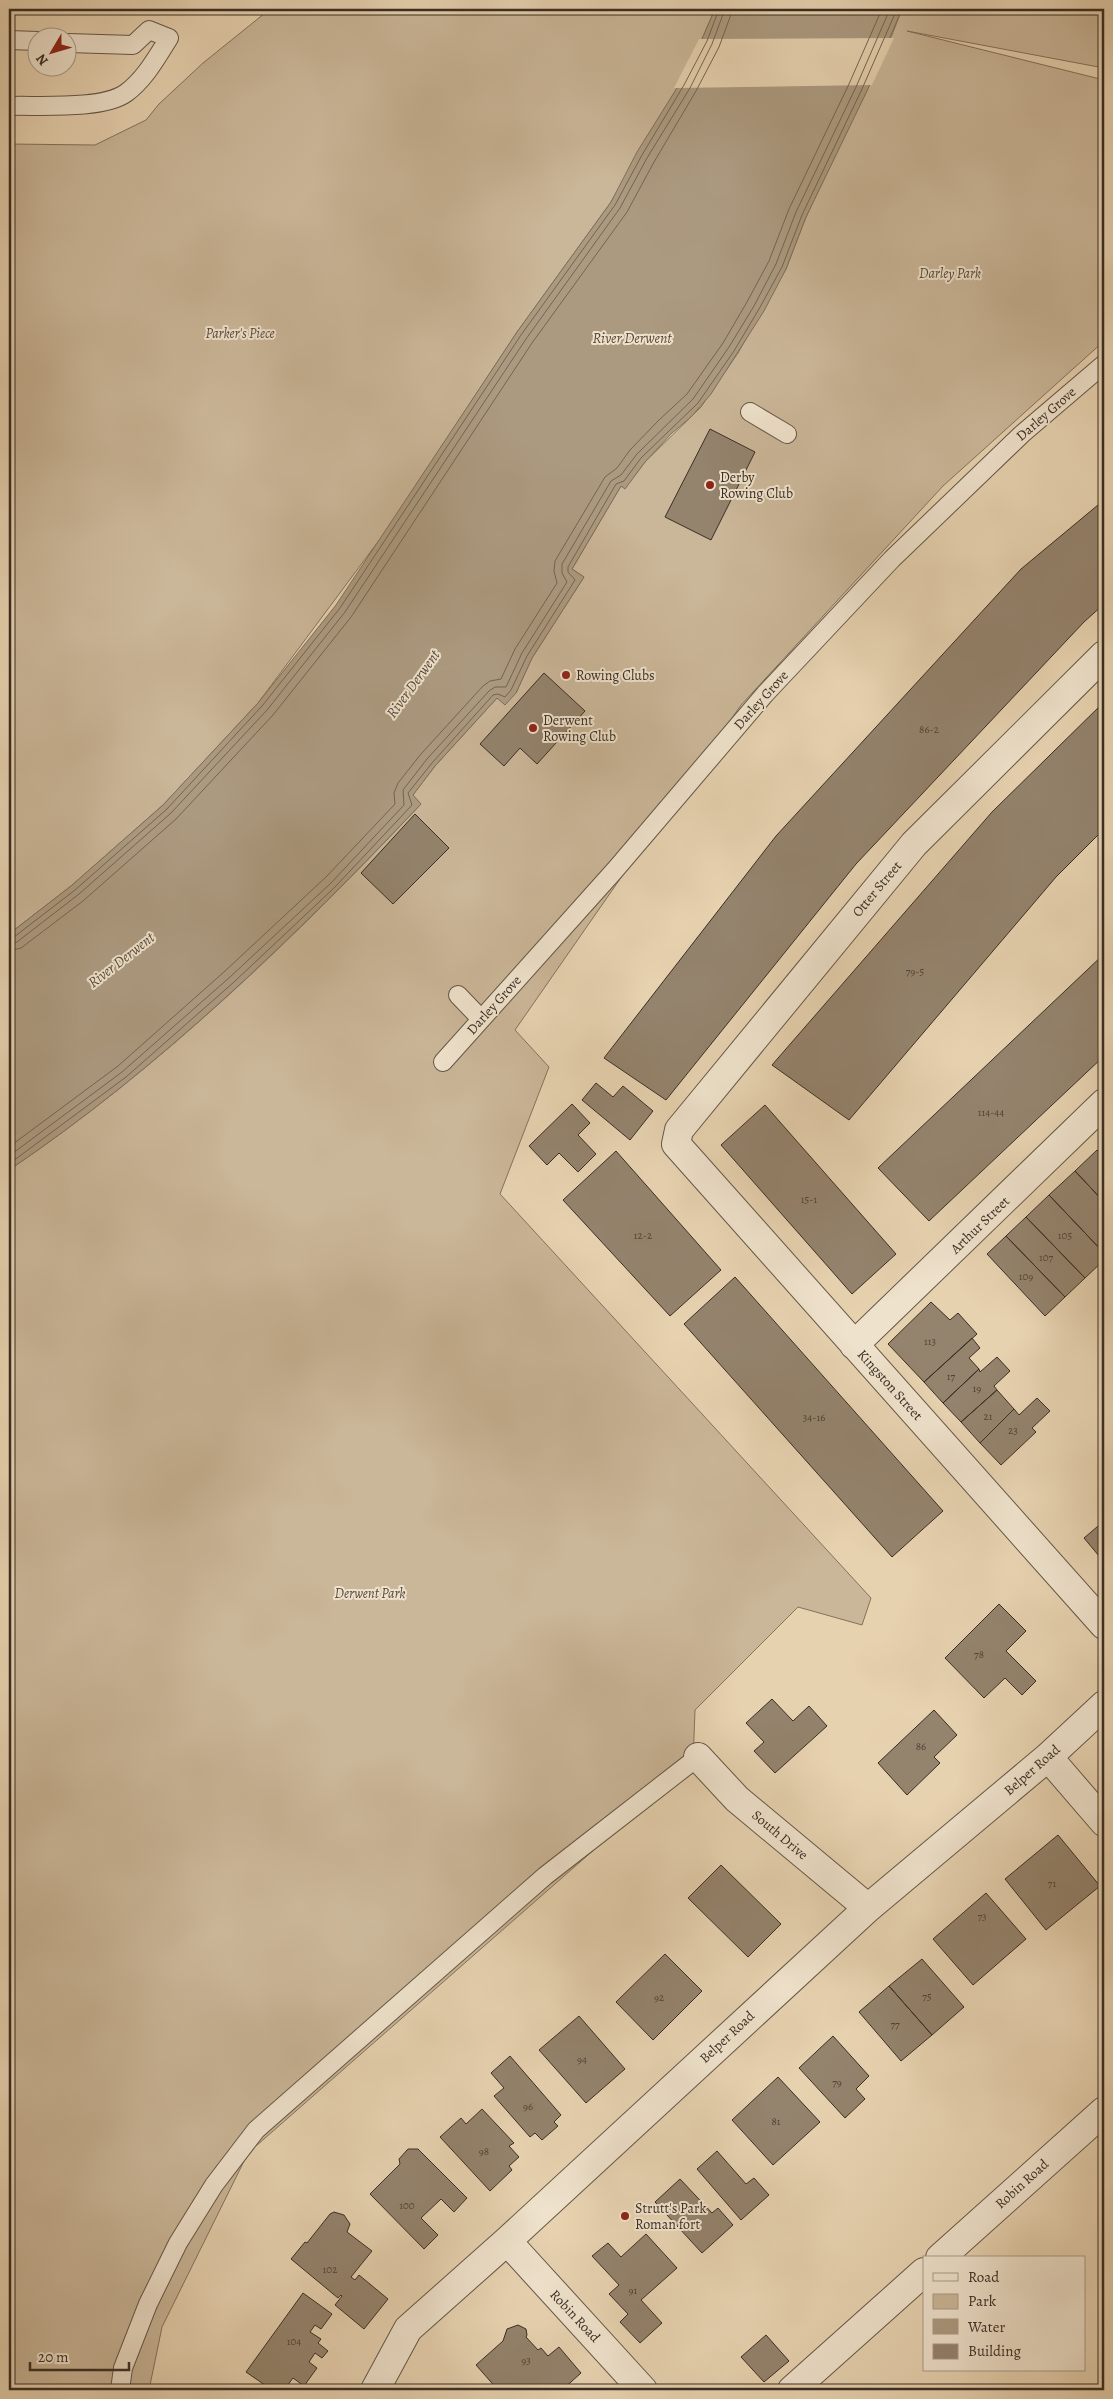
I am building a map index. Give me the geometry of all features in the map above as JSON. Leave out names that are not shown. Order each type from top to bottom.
[{"type":"street","name":"Otter Street","points":[[676,1144],[679,1130],[914,844],[1104,655]]},
{"type":"street","name":"Arthur Street","points":[[854,1345],[1104,1104]]},
{"type":"street","name":"Kingston Street","points":[[676,1144],[1104,1625]]},
{"type":"street","name":"Belper Road","points":[[374,2390],[408,2329],[507,2241],[868,1908],[1048,1757],[1104,1705]]},
{"type":"street","name":"South Drive","points":[[698,1757],[737,1799],[868,1908]]},
{"type":"street","points":[[1048,1757],[1104,1822]]},
{"type":"street","name":"Robin Road","points":[[942,2256],[1104,2111]]},
{"type":"street","name":"Robin Road","points":[[507,2241],[643,2390]]},
{"type":"street","points":[[792,2390],[923,2273]]},
{"type":"lane","points":[[9,106],[97,103],[126,93],[148,71],[169,38],[149,30],[133,45],[78,42]]},
{"type":"lane","points":[[9,40],[28,41]]},
{"type":"lane","name":"Darley Grove","points":[[443,1062],[615,870],[765,694],[892,559],[1022,434],[1104,364]]},
{"type":"lane","points":[[750,412],[787,434]]},
{"type":"lane","points":[[458,995],[481,1018]]},
{"type":"lane","points":[[120,2390],[122,2368],[148,2304],[178,2243],[214,2185],[256,2130],[545,1876],[698,1757]]},
{"type":"green space","name":"Parker's Piece","points":[[270,9],[715,9],[680,83],[611,202],[517,332],[386,531],[258,703],[163,805],[71,886],[9,934],[9,144],[95,145],[146,120],[159,104],[203,63]]},
{"type":"green space","points":[[902,9],[1104,9],[1104,68],[907,31],[1104,80],[1104,341],[943,486],[741,705],[515,1030],[549,1067],[500,1194],[871,1598],[862,1625],[798,1607],[695,1710],[693,1763],[248,2153],[162,2327],[149,2390],[9,2390],[9,1170],[65,1131],[119,1089],[225,999],[325,903],[421,804],[412,796],[435,766],[497,698],[516,693],[532,658],[584,577],[572,569],[621,486],[625,488],[645,462],[701,407],[738,353],[786,269],[806,217],[892,35]]},
{"type":"water","name":"River Derwent","points":[[715,9],[902,9],[867,91],[806,217],[786,269],[764,311],[711,394],[691,417],[672,433],[645,462],[625,489],[621,486],[572,569],[584,577],[532,658],[516,693],[505,705],[497,698],[435,766],[413,795],[421,804],[276,951],[225,998],[119,1089],[65,1131],[9,1170],[9,934],[71,886],[163,805],[258,703],[336,605],[517,332],[611,202],[637,152],[680,83]]},
{"type":"pier","points":[[894,38],[872,85],[674,88],[699,39]]},
{"type":"building","name":"Derby Rowing Club","points":[[710,429],[755,452],[711,540],[665,517]]},
{"type":"building","points":[[1104,500],[1104,604],[1084,622],[856,864],[666,1100],[604,1058],[776,836],[1021,569]]},
{"type":"building","name":"Derwent Rowing Club","points":[[544,673],[585,711],[537,764],[520,748],[504,766],[480,744]]},
{"type":"building","points":[[1104,702],[1104,829],[1056,877],[849,1120],[772,1065],[992,812]]},
{"type":"building","points":[[415,814],[449,848],[393,904],[361,873]]},
{"type":"building","points":[[1104,954],[1104,1056],[929,1221],[878,1168]]},
{"type":"building","points":[[596,1083],[613,1097],[623,1086],[653,1111],[630,1140],[582,1100]]},
{"type":"building","points":[[572,1104],[590,1123],[578,1135],[596,1154],[578,1172],[559,1153],[547,1165],[529,1146]]},
{"type":"building","points":[[765,1105],[896,1254],[852,1294],[721,1145]]},
{"type":"building","points":[[1097,1150],[1104,1158],[1104,1202],[1075,1171]]},
{"type":"building","points":[[616,1151],[721,1270],[670,1316],[563,1200]]},
{"type":"building","points":[[1075,1171],[1104,1202],[1104,1253],[1049,1195]]},
{"type":"building","points":[[1049,1195],[1104,1253],[1104,1260],[1085,1278],[1026,1217]]},
{"type":"building","points":[[1026,1217],[1085,1278],[1065,1297],[1006,1236]]},
{"type":"building","points":[[1006,1236],[1065,1297],[1045,1316],[987,1254]]},
{"type":"building","points":[[735,1277],[943,1511],[892,1557],[684,1324]]},
{"type":"building","points":[[931,1302],[950,1320],[958,1313],[977,1334],[924,1382],[888,1344]]},
{"type":"building","points":[[972,1338],[980,1348],[969,1358],[979,1369],[943,1403],[924,1382]]},
{"type":"building","points":[[997,1357],[1010,1371],[994,1386],[997,1390],[961,1422],[943,1403],[979,1369],[980,1372]]},
{"type":"building","points":[[997,1390],[1014,1409],[980,1443],[961,1422]]},
{"type":"building","points":[[1037,1398],[1050,1411],[1032,1428],[1036,1432],[1001,1465],[980,1443],[1014,1409],[1019,1415]]},
{"type":"building","points":[[1104,1521],[1104,1562],[1084,1538]]},
{"type":"building","points":[[999,1604],[1026,1631],[1006,1651],[1036,1681],[1022,1695],[1005,1678],[984,1698],[945,1658]]},
{"type":"building","points":[[772,1699],[793,1721],[809,1706],[827,1726],[775,1773],[754,1751],[764,1742],[746,1723]]},
{"type":"building","points":[[934,1710],[957,1735],[934,1757],[940,1763],[907,1795],[878,1763]]},
{"type":"building","points":[[1058,1835],[1100,1886],[1046,1930],[1005,1879]]},
{"type":"building","points":[[721,1865],[781,1924],[748,1957],[688,1898]]},
{"type":"building","points":[[986,1893],[1026,1939],[973,1985],[933,1939]]},
{"type":"building","points":[[665,1954],[702,1991],[653,2040],[616,2002]]},
{"type":"building","points":[[922,1959],[964,2007],[932,2035],[889,1986]]},
{"type":"building","points":[[889,1986],[932,2035],[901,2061],[859,2012]]},
{"type":"building","points":[[579,2016],[625,2069],[586,2103],[539,2050]]},
{"type":"building","points":[[833,2036],[869,2076],[856,2089],[865,2099],[845,2118],[799,2068]]},
{"type":"building","points":[[510,2056],[561,2115],[554,2122],[558,2126],[542,2140],[535,2133],[530,2137],[494,2096],[504,2088],[491,2073]]},
{"type":"building","points":[[778,2077],[820,2122],[773,2165],[732,2120]]},
{"type":"building","points":[[482,2109],[514,2143],[509,2146],[519,2157],[509,2166],[512,2170],[490,2191],[440,2137],[461,2118],[466,2124]]},
{"type":"building","points":[[408,2149],[418,2149],[467,2198],[454,2212],[441,2199],[421,2218],[438,2235],[424,2249],[370,2194],[400,2164],[399,2159]]},
{"type":"building","points":[[717,2151],[746,2184],[754,2178],[769,2195],[741,2220],[697,2169]]},
{"type":"building","points":[[680,2179],[712,2213],[718,2208],[733,2225],[702,2253],[655,2202]]},
{"type":"building","points":[[334,2212],[344,2215],[350,2224],[347,2232],[372,2251],[351,2277],[355,2280],[359,2275],[388,2299],[364,2329],[335,2305],[341,2295],[338,2298],[291,2259],[305,2242],[307,2243],[330,2214]]},
{"type":"building","points":[[646,2234],[677,2268],[641,2300],[662,2323],[640,2343],[620,2322],[628,2314],[609,2294],[619,2285],[592,2256],[608,2243],[621,2257]]},
{"type":"building","points":[[303,2293],[332,2314],[321,2329],[315,2325],[310,2332],[321,2339],[318,2343],[328,2351],[322,2358],[315,2353],[309,2362],[317,2368],[304,2386],[293,2378],[284,2390],[272,2390],[246,2372]]},
{"type":"building","points":[[518,2325],[526,2329],[526,2337],[538,2350],[541,2348],[548,2356],[559,2347],[581,2373],[562,2390],[498,2390],[476,2365],[503,2341],[507,2329]]},
{"type":"building","points":[[766,2335],[789,2361],[764,2382],[741,2357]]},
{"type":"place","name":"Derby Rowing Club","points":[[710,485]]},
{"type":"place","name":"Rowing Clubs","points":[[566,675]]},
{"type":"place","name":"Derwent Rowing Club","points":[[533,728]]},
{"type":"place","name":"Strutt's Park Roman fort","points":[[625,2216]]},
{"type":"park label","name":"Darley Park","points":[[950,273]]},
{"type":"park label","name":"Derwent Park","points":[[370,1593]]}]
